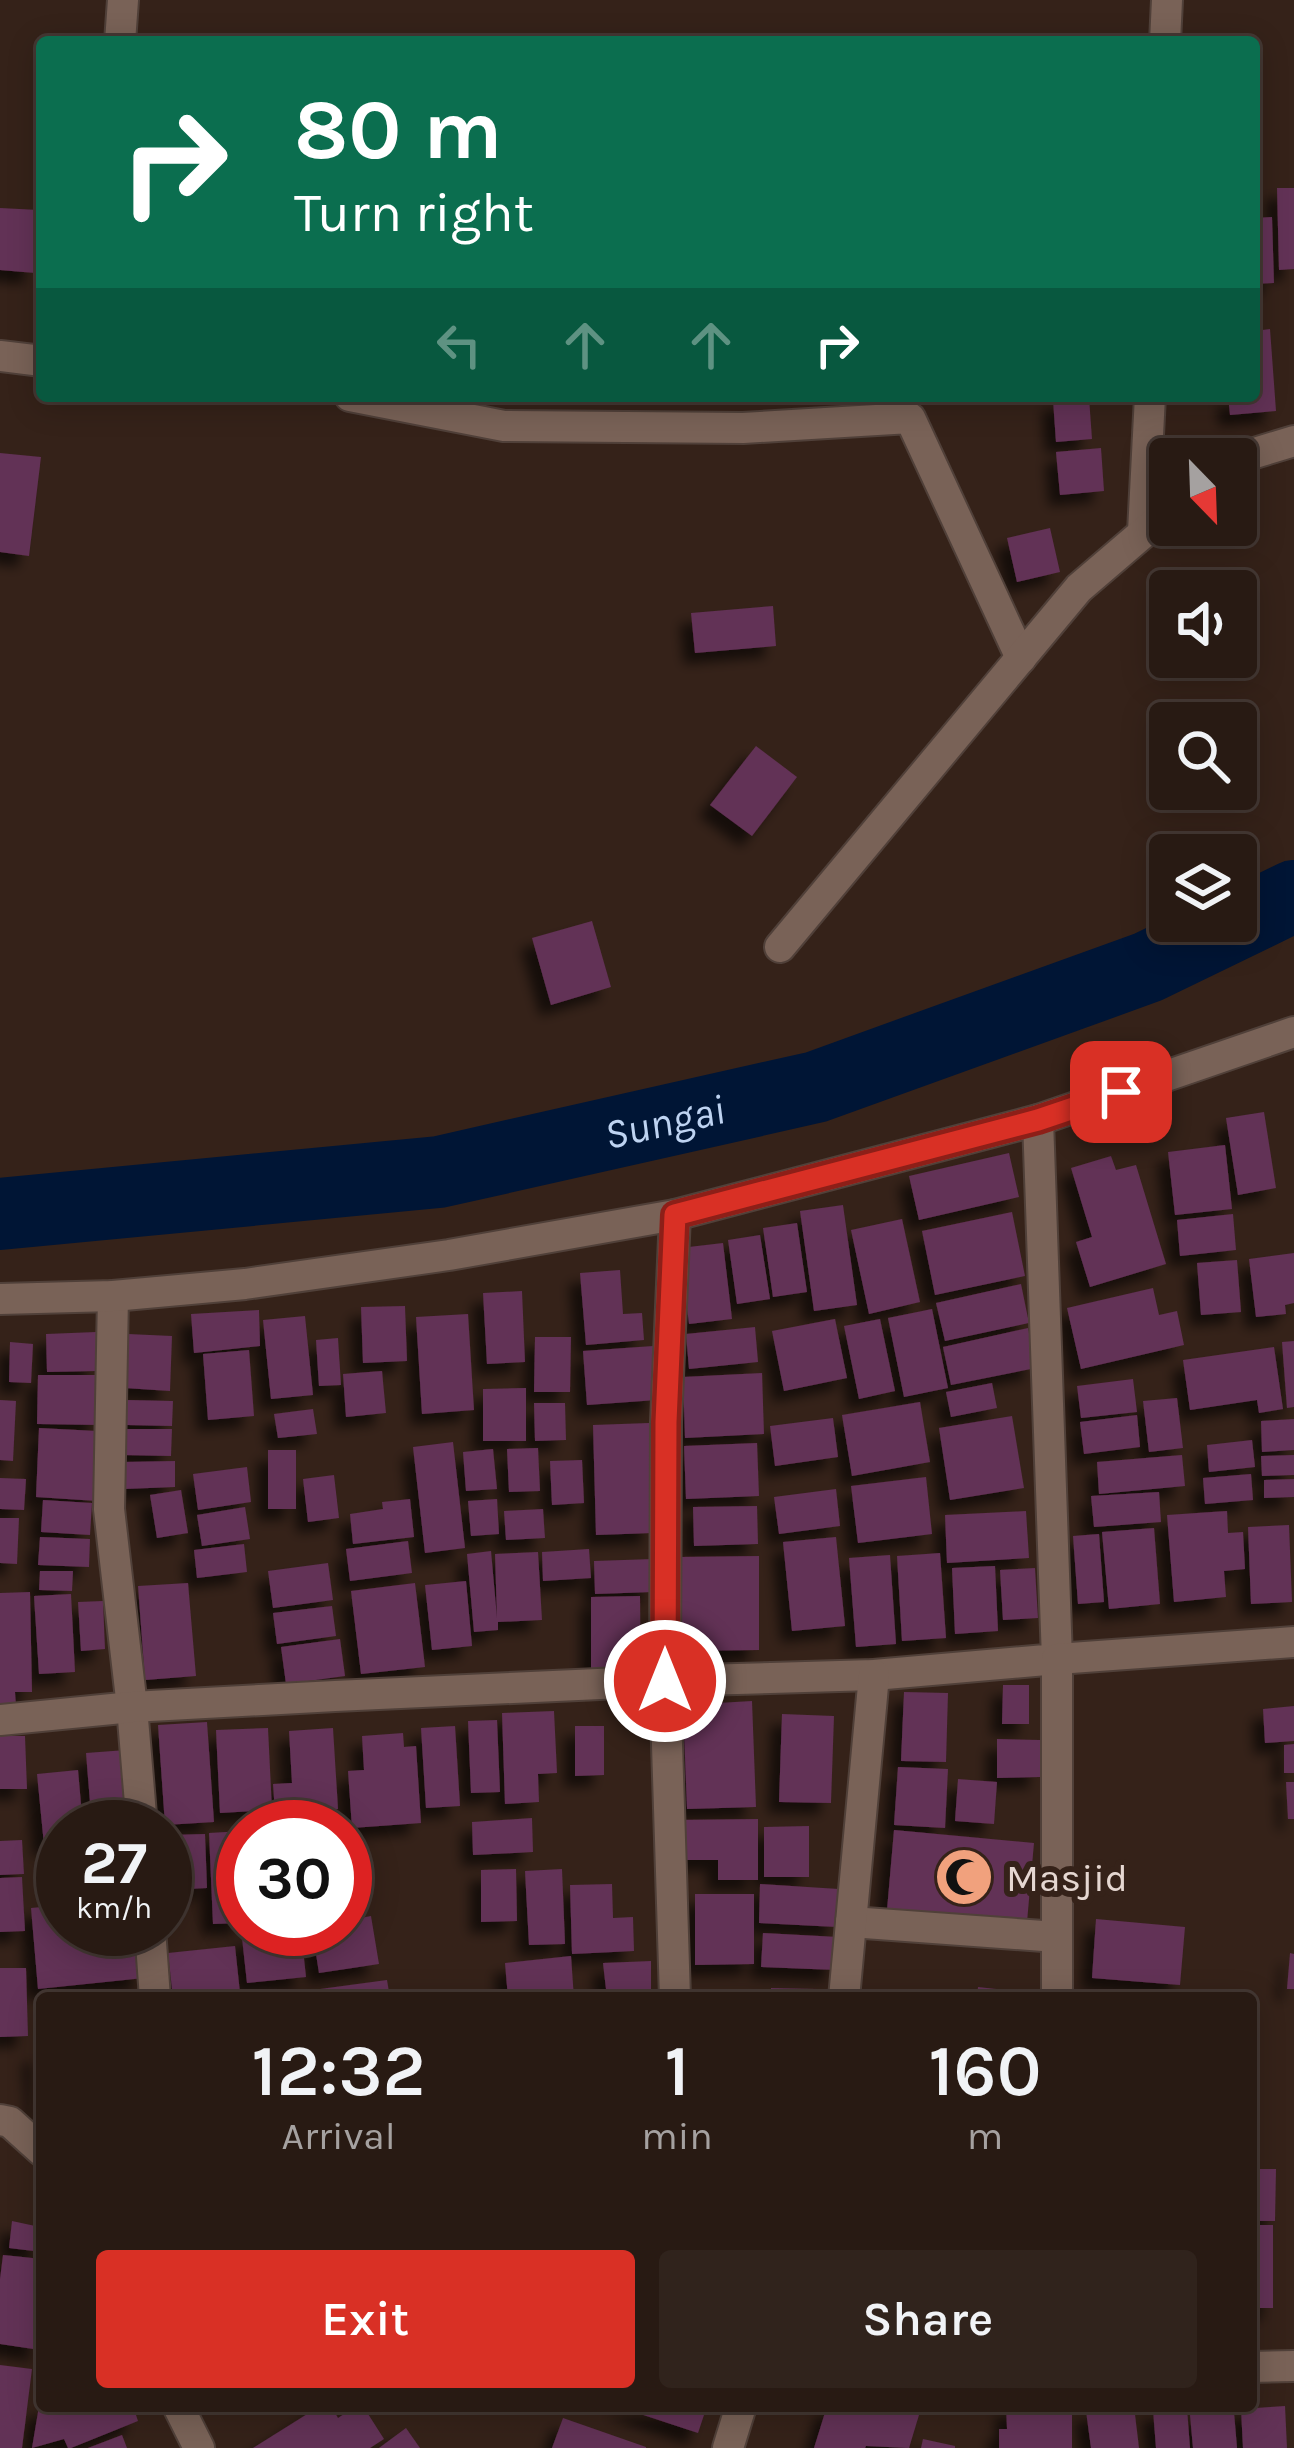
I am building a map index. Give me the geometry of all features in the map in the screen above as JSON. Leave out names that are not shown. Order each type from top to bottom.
[{"type":"street","points":[[120,36],[123,0]]},
{"type":"street","points":[[1165,36],[1167,0]]},
{"type":"street","points":[[0,356],[36,360]]},
{"type":"street","points":[[381,402],[504,426],[743,428],[910,418],[1021,658]]},
{"type":"street","points":[[1143,532],[1150,402]]},
{"type":"street","points":[[1257,452],[1294,441]]},
{"type":"street","points":[[780,947],[1079,588],[1149,527]]},
{"type":"street","points":[[0,1299],[245,1283],[449,1255],[675,1215],[1038,1120],[1294,1032]]},
{"type":"street","points":[[1038,1120],[1057,1659],[1057,1992]]},
{"type":"street","points":[[675,1215],[666,1422],[665,1681],[675,1992]]},
{"type":"street","points":[[113,1295],[109,1509],[140,1800]]},
{"type":"street","points":[[0,1720],[132,1707],[874,1675],[1294,1642]]},
{"type":"street","points":[[845,1992],[874,1675]]},
{"type":"street","points":[[851,1922],[1057,1937]]},
{"type":"street","points":[[152,1956],[155,1992]]},
{"type":"street","points":[[0,2120],[10,2122],[36,2146]]},
{"type":"street","points":[[1257,2367],[1294,2366]]},
{"type":"street","points":[[181,2412],[199,2448]]},
{"type":"street","points":[[728,2448],[739,2412]]},
{"type":"building","points":[[1277,188],[1294,188],[1294,269],[1279,270]]},
{"type":"building","points":[[0,208],[36,210],[35,273],[0,270]]},
{"type":"building","points":[[1272,217],[1274,283],[1260,284],[1260,218]]},
{"type":"building","points":[[1270,329],[1276,411],[1230,415],[1229,402],[1260,402],[1260,330]]},
{"type":"building","points":[[1053,402],[1089,402],[1092,439],[1056,442]]},
{"type":"building","points":[[1101,448],[1104,491],[1060,495],[1056,452]]},
{"type":"building","points":[[0,453],[41,457],[29,556],[0,552]]},
{"type":"building","points":[[1050,528],[1060,572],[1017,582],[1007,538]]},
{"type":"building","points":[[773,606],[776,646],[695,653],[691,613]]},
{"type":"building","points":[[756,746],[797,777],[752,836],[710,805]]},
{"type":"building","points":[[592,921],[611,987],[551,1005],[532,938]]},
{"type":"building","points":[[1264,1112],[1276,1188],[1238,1195],[1226,1118]]},
{"type":"building","points":[[1225,1145],[1232,1209],[1175,1215],[1168,1152]]},
{"type":"building","points":[[1009,1153],[1019,1197],[919,1220],[909,1176]]},
{"type":"building","points":[[1111,1156],[1116,1170],[1136,1165],[1166,1264],[1090,1287],[1076,1242],[1092,1237],[1071,1168]]},
{"type":"building","points":[[843,1205],[857,1305],[814,1311],[800,1211]]},
{"type":"building","points":[[1012,1212],[1025,1276],[935,1295],[922,1231]]},
{"type":"building","points":[[1233,1214],[1236,1250],[1180,1256],[1177,1220]]},
{"type":"building","points":[[902,1219],[920,1302],[869,1314],[851,1230]]},
{"type":"building","points":[[797,1223],[807,1292],[773,1297],[763,1228]]},
{"type":"building","points":[[760,1235],[770,1299],[737,1304],[728,1240]]},
{"type":"building","points":[[723,1243],[732,1319],[689,1324],[680,1248]]},
{"type":"building","points":[[1294,1253],[1294,1303],[1285,1305],[1286,1314],[1256,1317],[1249,1259]]},
{"type":"building","points":[[1237,1260],[1241,1312],[1201,1315],[1197,1263]]},
{"type":"building","points":[[620,1270],[623,1314],[642,1313],[644,1340],[586,1345],[580,1273]]},
{"type":"building","points":[[1021,1284],[1029,1323],[945,1341],[936,1303]]},
{"type":"building","points":[[1153,1288],[1159,1315],[1177,1311],[1184,1345],[1081,1369],[1067,1308]]},
{"type":"building","points":[[522,1291],[525,1362],[487,1364],[483,1293]]},
{"type":"building","points":[[405,1306],[407,1361],[363,1363],[361,1307]]},
{"type":"building","points":[[932,1309],[948,1388],[904,1397],[888,1318]]},
{"type":"building","points":[[259,1310],[260,1346],[194,1353],[191,1314]]},
{"type":"building","points":[[468,1314],[474,1410],[422,1414],[416,1317]]},
{"type":"building","points":[[305,1316],[313,1395],[271,1399],[263,1320]]},
{"type":"building","points":[[835,1319],[847,1378],[784,1391],[772,1331]]},
{"type":"building","points":[[880,1319],[895,1391],[859,1399],[844,1326]]},
{"type":"building","points":[[755,1327],[758,1362],[689,1369],[686,1334]]},
{"type":"building","points":[[1028,1328],[1036,1368],[951,1385],[943,1347]]},
{"type":"building","points":[[96,1332],[97,1371],[47,1372],[46,1334]]},
{"type":"building","points":[[128,1334],[172,1336],[170,1391],[125,1388]]},
{"type":"building","points":[[535,1337],[571,1337],[570,1392],[534,1392]]},
{"type":"building","points":[[338,1338],[341,1385],[319,1386],[316,1340]]},
{"type":"building","points":[[1294,1341],[1294,1407],[1287,1408],[1282,1342]]},
{"type":"building","points":[[10,1342],[33,1344],[31,1383],[9,1382]]},
{"type":"building","points":[[653,1346],[657,1400],[587,1405],[583,1351]]},
{"type":"building","points":[[1274,1347],[1283,1409],[1259,1413],[1257,1400],[1190,1410],[1183,1360]]},
{"type":"building","points":[[249,1350],[254,1416],[208,1420],[203,1354]]},
{"type":"building","points":[[382,1371],[386,1413],[346,1417],[343,1374]]},
{"type":"building","points":[[762,1373],[764,1434],[685,1438],[683,1377]]},
{"type":"building","points":[[38,1375],[100,1375],[99,1425],[37,1424]]},
{"type":"building","points":[[1133,1379],[1137,1412],[1081,1418],[1077,1386]]},
{"type":"building","points":[[992,1383],[997,1408],[951,1417],[946,1392]]},
{"type":"building","points":[[526,1388],[526,1441],[483,1441],[483,1389]]},
{"type":"building","points":[[1177,1398],[1183,1448],[1149,1452],[1143,1401]]},
{"type":"building","points":[[0,1400],[16,1401],[13,1461],[0,1460]]},
{"type":"building","points":[[127,1400],[173,1401],[172,1426],[126,1425]]},
{"type":"building","points":[[920,1402],[930,1462],[852,1476],[842,1415]]},
{"type":"building","points":[[534,1403],[565,1403],[566,1440],[535,1441]]},
{"type":"building","points":[[313,1409],[317,1434],[278,1438],[274,1414]]},
{"type":"building","points":[[1137,1415],[1140,1447],[1084,1454],[1080,1422]]},
{"type":"building","points":[[1012,1416],[1024,1488],[950,1500],[939,1428]]},
{"type":"building","points":[[833,1418],[838,1457],[775,1466],[770,1426]]},
{"type":"building","points":[[1294,1419],[1294,1450],[1262,1452],[1261,1421]]},
{"type":"building","points":[[649,1423],[653,1533],[596,1535],[593,1425]]},
{"type":"building","points":[[39,1428],[97,1431],[97,1501],[36,1497]]},
{"type":"building","points":[[122,1429],[172,1429],[171,1456],[122,1455]]},
{"type":"building","points":[[1252,1440],[1255,1467],[1209,1472],[1207,1445]]},
{"type":"building","points":[[453,1442],[465,1548],[425,1553],[413,1447]]},
{"type":"building","points":[[757,1443],[759,1496],[686,1499],[684,1446]]},
{"type":"building","points":[[538,1448],[540,1491],[509,1492],[507,1449]]},
{"type":"building","points":[[493,1449],[497,1489],[466,1491],[463,1452]]},
{"type":"building","points":[[268,1450],[296,1450],[296,1509],[268,1509]]},
{"type":"building","points":[[1182,1455],[1185,1486],[1099,1494],[1097,1462]]},
{"type":"building","points":[[1294,1455],[1294,1475],[1262,1476],[1261,1456]]},
{"type":"building","points":[[582,1460],[584,1503],[552,1505],[550,1461]]},
{"type":"building","points":[[175,1461],[175,1487],[124,1489],[123,1462]]},
{"type":"building","points":[[247,1467],[251,1502],[198,1510],[193,1474]]},
{"type":"building","points":[[1251,1474],[1253,1500],[1205,1504],[1203,1478]]},
{"type":"building","points":[[334,1475],[339,1518],[308,1522],[303,1479]]},
{"type":"building","points":[[926,1477],[932,1534],[858,1543],[851,1486]]},
{"type":"building","points":[[0,1478],[26,1479],[24,1510],[0,1509]]},
{"type":"building","points":[[1294,1479],[1294,1497],[1264,1498],[1264,1480]]},
{"type":"building","points":[[836,1489],[840,1526],[779,1534],[774,1497]]},
{"type":"building","points":[[181,1490],[188,1533],[157,1538],[150,1495]]},
{"type":"building","points":[[1159,1492],[1161,1522],[1094,1527],[1091,1496]]},
{"type":"building","points":[[410,1499],[414,1537],[353,1544],[350,1514],[383,1509],[382,1502]]},
{"type":"building","points":[[497,1499],[499,1534],[471,1536],[468,1501]]},
{"type":"building","points":[[43,1500],[92,1503],[90,1535],[41,1532]]},
{"type":"building","points":[[757,1506],[758,1544],[694,1546],[693,1507]]},
{"type":"building","points":[[245,1507],[250,1539],[202,1546],[197,1515]]},
{"type":"building","points":[[543,1509],[545,1538],[506,1540],[504,1511]]},
{"type":"building","points":[[1026,1511],[1029,1558],[947,1563],[945,1515]]},
{"type":"building","points":[[1227,1511],[1228,1533],[1243,1532],[1245,1569],[1224,1571],[1226,1597],[1174,1602],[1167,1515]]},
{"type":"building","points":[[0,1518],[19,1518],[17,1564],[0,1563]]},
{"type":"building","points":[[1289,1525],[1292,1602],[1251,1604],[1248,1527]]},
{"type":"building","points":[[1154,1528],[1160,1604],[1109,1609],[1102,1532]]},
{"type":"building","points":[[1099,1534],[1104,1602],[1078,1604],[1073,1536]]},
{"type":"building","points":[[40,1537],[90,1539],[89,1567],[38,1565]]},
{"type":"building","points":[[836,1537],[845,1626],[792,1631],[783,1542]]},
{"type":"building","points":[[408,1541],[412,1573],[350,1581],[346,1549]]},
{"type":"building","points":[[244,1544],[247,1572],[197,1578],[194,1550]]},
{"type":"building","points":[[589,1549],[591,1578],[543,1581],[542,1552]]},
{"type":"building","points":[[491,1551],[497,1618],[495,1554],[538,1552],[542,1620],[498,1622],[498,1630],[474,1632],[467,1554]]},
{"type":"building","points":[[940,1553],[946,1638],[902,1641],[897,1556]]},
{"type":"building","points":[[890,1555],[896,1644],[856,1647],[849,1558]]},
{"type":"building","points":[[759,1556],[759,1650],[679,1651],[679,1557]]},
{"type":"building","points":[[653,1559],[653,1592],[595,1594],[594,1561]]},
{"type":"building","points":[[328,1563],[333,1600],[273,1608],[268,1571]]},
{"type":"building","points":[[995,1566],[998,1631],[955,1634],[952,1568]]},
{"type":"building","points":[[1035,1568],[1038,1618],[1003,1620],[1000,1570]]},
{"type":"building","points":[[40,1571],[73,1571],[72,1591],[39,1590]]},
{"type":"building","points":[[466,1581],[472,1646],[432,1650],[425,1585]]},
{"type":"building","points":[[188,1583],[196,1676],[145,1680],[138,1586]]},
{"type":"building","points":[[415,1583],[425,1667],[361,1674],[351,1591]]},
{"type":"building","points":[[30,1592],[32,1692],[15,1692],[16,1706],[0,1707],[0,1593]]},
{"type":"building","points":[[71,1594],[75,1672],[39,1674],[34,1596]]},
{"type":"building","points":[[640,1596],[641,1671],[591,1672],[591,1597]]},
{"type":"building","points":[[103,1601],[105,1649],[81,1651],[78,1602]]},
{"type":"building","points":[[332,1606],[336,1636],[277,1644],[273,1613]]},
{"type":"building","points":[[340,1639],[345,1676],[286,1684],[281,1647]]},
{"type":"building","points":[[1003,1685],[1029,1685],[1029,1724],[1002,1724]]},
{"type":"building","points":[[904,1692],[948,1693],[946,1762],[901,1761]]},
{"type":"building","points":[[752,1701],[756,1807],[687,1809],[683,1705]]},
{"type":"building","points":[[1294,1706],[1294,1741],[1265,1743],[1263,1709]]},
{"type":"building","points":[[554,1711],[557,1773],[538,1774],[539,1802],[505,1804],[502,1713]]},
{"type":"building","points":[[782,1714],[834,1716],[831,1803],[779,1802]]},
{"type":"building","points":[[497,1720],[500,1792],[471,1793],[468,1721]]},
{"type":"building","points":[[207,1722],[214,1822],[192,1823],[192,1800],[163,1800],[158,1725]]},
{"type":"building","points":[[455,1726],[460,1806],[426,1808],[421,1728]]},
{"type":"building","points":[[575,1726],[604,1726],[604,1775],[575,1776]]},
{"type":"building","points":[[268,1728],[272,1800],[219,1800],[216,1730]]},
{"type":"building","points":[[333,1728],[337,1800],[274,1800],[273,1784],[292,1783],[289,1731]]},
{"type":"building","points":[[403,1733],[404,1747],[416,1746],[421,1823],[372,1827],[372,1800],[350,1800],[348,1771],[364,1770],[362,1736]]},
{"type":"building","points":[[0,1736],[25,1736],[27,1789],[0,1789]]},
{"type":"building","points":[[997,1739],[1040,1740],[1040,1777],[997,1778]]},
{"type":"building","points":[[1294,1744],[1294,1773],[1284,1773],[1284,1745]]},
{"type":"building","points":[[126,1750],[130,1800],[90,1800],[86,1753]]},
{"type":"building","points":[[898,1767],[948,1769],[945,1828],[894,1825]]},
{"type":"building","points":[[78,1770],[81,1800],[40,1800],[37,1774]]},
{"type":"building","points":[[958,1779],[997,1782],[994,1824],[955,1821]]},
{"type":"building","points":[[1286,1782],[1294,1782],[1294,1819],[1288,1819]]},
{"type":"building","points":[[532,1818],[533,1852],[473,1855],[472,1822]]},
{"type":"building","points":[[758,1819],[758,1880],[718,1880],[718,1860],[677,1860],[677,1820]]},
{"type":"building","points":[[809,1826],[809,1877],[764,1877],[764,1827]]},
{"type":"building","points":[[894,1830],[1034,1843],[1027,1922],[887,1910]]},
{"type":"building","points":[[209,1833],[216,1833],[216,1924],[213,1924]]},
{"type":"building","points":[[192,1834],[205,1834],[207,1888],[192,1889]]},
{"type":"building","points":[[22,1840],[24,1874],[0,1875],[0,1841]]},
{"type":"building","points":[[516,1869],[517,1921],[481,1922],[481,1870]]},
{"type":"building","points":[[562,1869],[565,1944],[529,1945],[525,1871]]},
{"type":"building","points":[[22,1877],[25,1931],[0,1932],[0,1878]]},
{"type":"building","points":[[612,1884],[613,1918],[633,1917],[634,1951],[572,1954],[570,1885]]},
{"type":"building","points":[[760,1884],[839,1889],[837,1927],[759,1923]]},
{"type":"building","points":[[695,1894],[754,1894],[754,1964],[695,1965]]},
{"type":"building","points":[[31,1908],[36,1908],[36,1956],[142,1956],[144,1978],[38,1989]]},
{"type":"building","points":[[1096,1919],[1185,1927],[1180,1985],[1092,1978]]},
{"type":"building","points":[[372,1922],[379,1964],[319,1973],[316,1956],[372,1956]]},
{"type":"building","points":[[763,1933],[838,1937],[836,1970],[761,1967]]},
{"type":"building","points":[[216,1948],[216,1956],[236,1956],[240,1992],[172,1992],[168,1956],[192,1956],[192,1950]]},
{"type":"building","points":[[1290,1953],[1294,1954],[1294,1989],[1287,1989]]},
{"type":"building","points":[[244,1956],[304,1956],[306,1977],[247,1983]]},
{"type":"building","points":[[571,1956],[574,1992],[507,1992],[505,1963]]},
{"type":"building","points":[[651,1961],[651,1992],[606,1992],[603,1963]]},
{"type":"building","points":[[0,1968],[26,1968],[28,2036],[0,2037]]},
{"type":"building","points":[[387,1980],[389,1992],[298,1992]]},
{"type":"building","points":[[978,1987],[1024,1992],[978,1992]]},
{"type":"building","points":[[771,1988],[817,1989],[817,1992],[771,1992]]},
{"type":"building","points":[[1086,1989],[1166,1992],[1086,1992]]},
{"type":"building","points":[[1257,2169],[1276,2169],[1275,2221],[1257,2221]]},
{"type":"building","points":[[12,2221],[36,2226],[36,2251],[9,2248]]},
{"type":"building","points":[[1257,2225],[1273,2225],[1273,2308],[1257,2308]]},
{"type":"building","points":[[3,2255],[36,2258],[36,2349],[0,2344]]},
{"type":"building","points":[[0,2365],[32,2369],[22,2448],[0,2448]]},
{"type":"building","points":[[1285,2406],[1287,2448],[1243,2448],[1241,2412],[1257,2412],[1257,2408]]},
{"type":"building","points":[[38,2412],[135,2412],[138,2421],[71,2448],[64,2439],[32,2448]]},
{"type":"building","points":[[310,2412],[334,2412],[338,2418],[347,2412],[367,2412],[384,2439],[370,2448],[253,2448]]},
{"type":"building","points":[[634,2412],[705,2412],[698,2433]]},
{"type":"building","points":[[825,2412],[919,2415],[909,2448],[814,2448]]},
{"type":"building","points":[[1006,2412],[1072,2412],[1072,2448],[999,2448],[999,2429],[1007,2429]]},
{"type":"building","points":[[1086,2412],[1135,2412],[1139,2448],[1091,2448]]},
{"type":"building","points":[[1153,2412],[1187,2412],[1190,2448],[1156,2448]]},
{"type":"building","points":[[1234,2412],[1237,2448],[1193,2448],[1190,2415]]},
{"type":"building","points":[[563,2418],[646,2447],[646,2448],[552,2448]]},
{"type":"building","points":[[406,2428],[420,2448],[379,2448]]},
{"type":"building","points":[[122,2435],[127,2448],[88,2448]]},
{"type":"building","points":[[923,2439],[955,2446],[955,2448],[921,2448]]},
{"type":"waterway","name":"Sungai","points":[[0,1214],[439,1172],[816,1087],[1148,967],[1294,896]]},
{"type":"place","name":"Masjid","points":[[964,1877]]},
{"type":"route","points":[[665,1681],[666,1422],[675,1215],[1038,1120],[1121,1092]]}]
